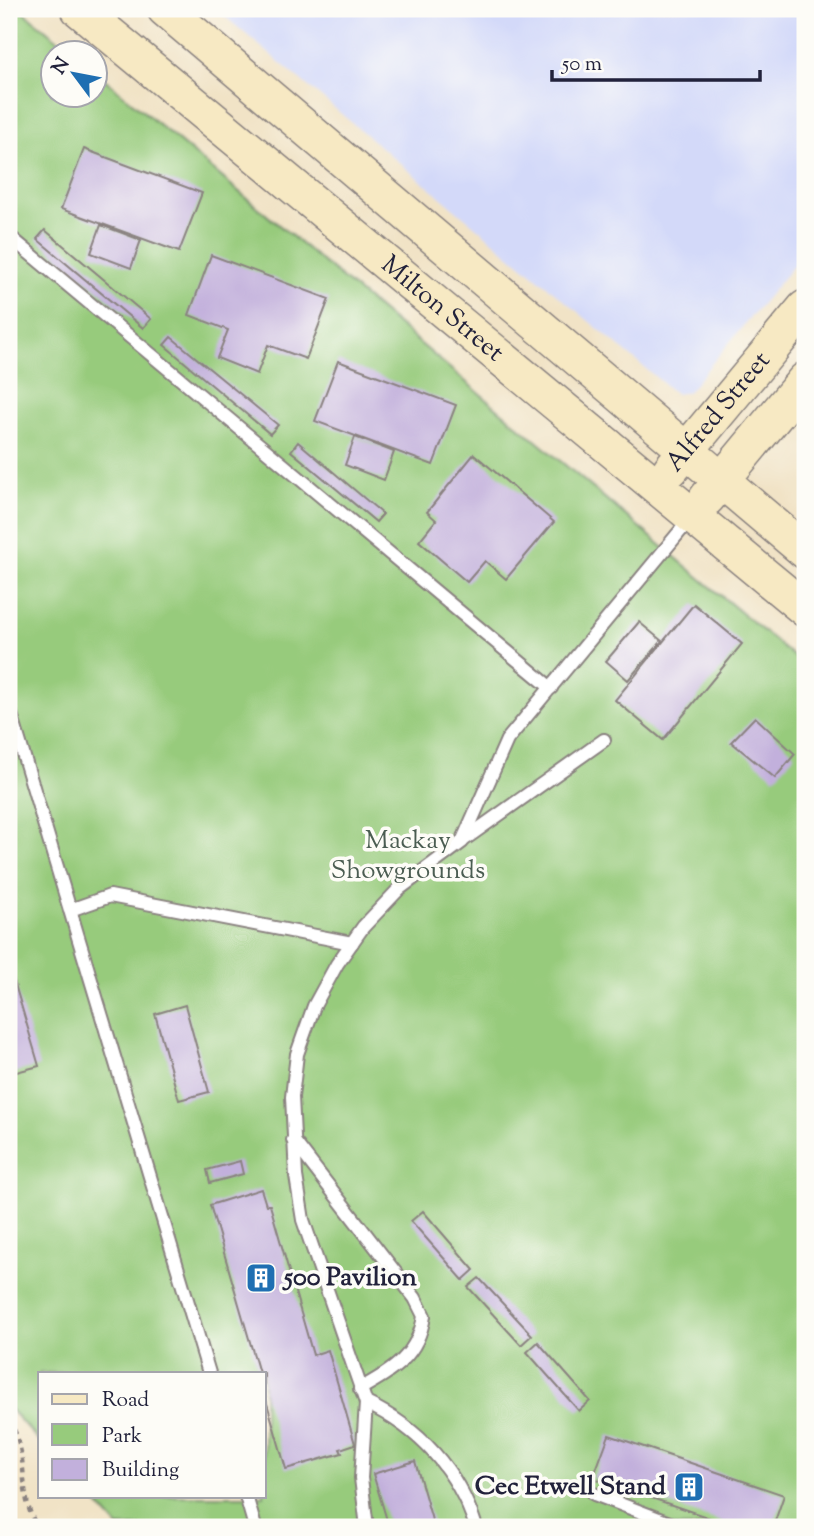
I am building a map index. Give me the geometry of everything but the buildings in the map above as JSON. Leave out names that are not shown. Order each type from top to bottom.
[{"type":"street","name":"Milton Street","points":[[79,9],[805,609]]},
{"type":"street","name":"Milton Street","points":[[165,9],[805,551]]},
{"type":"street","name":"Alfred Street","points":[[657,485],[805,308]]},
{"type":"street","name":"Alfred Street","points":[[693,515],[805,380]]},
{"type":"lane","points":[[9,236],[551,688]]},
{"type":"lane","points":[[462,842],[507,740],[693,515]]},
{"type":"lane","points":[[9,707],[209,1372]]},
{"type":"lane","points":[[367,1527],[361,1478],[366,1403],[303,1220],[292,1139],[292,1097],[297,1054],[314,1006],[352,943],[399,889],[604,740]]},
{"type":"lane","points":[[70,910],[110,896],[352,943]]},
{"type":"lane","points":[[292,1139],[415,1298],[424,1316],[414,1350],[397,1368],[360,1389]]},
{"type":"lane","points":[[366,1403],[395,1417],[418,1434],[461,1488],[476,1527]]},
{"type":"lane","points":[[594,1494],[680,1527]]},
{"type":"lane","points":[[247,1498],[255,1527]]},
{"type":"path","points":[[9,1421],[20,1447],[27,1496],[38,1527]]},
{"type":"shaded area","points":[[216,9],[805,9],[805,252],[688,392],[676,394]]},
{"type":"green space","name":"Mackay Showgrounds","points":[[9,9],[20,9],[56,38],[38,38],[38,108],[108,108],[108,82],[805,666],[805,1527],[118,1527],[92,1498],[266,1498],[266,1372],[38,1372],[38,1440],[9,1408]]},
{"type":"place","name":"500 Pavilion","points":[[261,1278]]},
{"type":"place","name":"Cec Etwell Stand","points":[[689,1487]]}]
